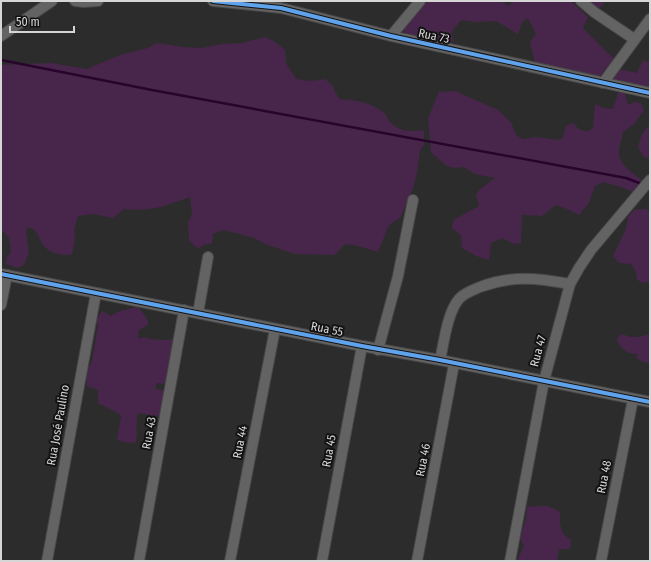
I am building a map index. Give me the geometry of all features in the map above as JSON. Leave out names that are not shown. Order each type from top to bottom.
[{"type":"street","points":[[1,36],[52,1]]},
{"type":"street","points":[[75,1],[98,1]]},
{"type":"street","name":"Rua 73","points":[[213,1],[285,5],[391,36],[650,93]]},
{"type":"street","points":[[391,36],[420,1]]},
{"type":"street","points":[[581,1],[594,12],[634,39]]},
{"type":"street","points":[[604,83],[634,39],[650,19]]},
{"type":"street","name":"Rua 47","points":[[510,561],[544,381],[570,284],[591,250],[650,180]]},
{"type":"street","points":[[378,350],[398,276],[414,200]]},
{"type":"street","points":[[198,313],[208,257]]},
{"type":"street","points":[[1,305],[4,274]]},
{"type":"street","name":"Rua 55","points":[[4,274],[378,350],[440,360],[650,402]]},
{"type":"street","points":[[440,360],[452,312],[459,299],[471,290],[496,281],[518,278],[542,279],[570,284]]},
{"type":"street","name":"Rua José Paulino","points":[[47,561],[96,293]]},
{"type":"street","name":"Rua 43","points":[[139,561],[184,310]]},
{"type":"street","name":"Rua 44","points":[[230,561],[274,329]]},
{"type":"street","name":"Rua 45","points":[[322,561],[362,346]]},
{"type":"street","name":"Rua 46","points":[[418,561],[454,364]]},
{"type":"street","name":"Rua 48","points":[[601,561],[633,399]]},
{"type":"shaded area","points":[[424,1],[501,1],[508,6],[514,1],[571,1],[588,17],[583,28],[614,59],[599,77],[535,63],[530,42],[536,34],[528,18],[522,22],[518,34],[496,21],[476,22],[461,20],[451,33],[454,41],[435,42],[403,36],[405,25]]},
{"type":"shaded area","points":[[587,1],[606,1],[597,10]]},
{"type":"shaded area","points":[[265,37],[275,42],[285,50],[286,63],[296,79],[310,81],[325,79],[332,85],[339,99],[357,101],[374,106],[385,114],[390,122],[402,130],[424,130],[424,145],[420,150],[417,173],[413,188],[400,218],[389,225],[378,252],[345,244],[334,255],[295,254],[268,245],[254,238],[224,230],[213,234],[212,243],[203,245],[198,249],[189,240],[188,223],[192,215],[190,197],[165,206],[150,209],[124,209],[113,218],[93,214],[78,216],[74,229],[75,239],[72,254],[68,255],[56,254],[46,248],[36,231],[27,227],[26,233],[29,252],[24,265],[17,268],[6,264],[7,257],[11,252],[9,238],[1,229],[1,65],[51,63],[87,69],[120,55],[148,48],[157,43],[201,48],[222,44],[242,43]]},
{"type":"shaded area","points":[[650,58],[650,90],[612,82],[617,69],[637,73],[643,60],[648,62]]},
{"type":"shaded area","points":[[455,91],[498,110],[511,122],[516,135],[523,139],[535,137],[560,140],[563,137],[566,126],[573,123],[580,130],[588,131],[593,128],[595,104],[603,108],[613,109],[618,93],[625,92],[626,100],[629,105],[634,102],[641,103],[644,110],[635,123],[623,132],[619,155],[623,164],[643,181],[635,193],[603,182],[595,186],[589,203],[579,215],[556,205],[542,216],[522,215],[521,243],[514,244],[502,238],[491,243],[489,260],[476,256],[462,248],[461,235],[451,228],[455,219],[479,206],[476,196],[479,190],[495,178],[475,174],[464,167],[458,168],[446,165],[431,152],[428,118],[439,92]]},
{"type":"shaded area","points":[[648,126],[650,128],[650,159],[643,156],[638,147],[641,136]]},
{"type":"shaded area","points":[[646,209],[650,212],[650,282],[644,283],[637,280],[636,272],[631,264],[619,263],[613,256],[626,229],[628,217],[634,210]]},
{"type":"shaded area","points":[[136,307],[140,309],[148,321],[148,325],[139,330],[139,339],[144,337],[158,340],[172,339],[176,341],[170,379],[165,384],[157,383],[155,388],[163,391],[165,397],[164,411],[157,416],[138,413],[136,442],[129,443],[117,440],[121,418],[120,414],[98,403],[98,390],[87,386],[86,372],[92,361],[98,325],[96,320],[102,311],[111,316],[118,312]]},
{"type":"shaded area","points":[[623,334],[630,337],[636,337],[650,334],[650,362],[646,363],[636,358],[638,354],[628,352],[623,349],[617,341],[618,337]]},
{"type":"shaded area","points":[[548,506],[560,512],[560,524],[562,531],[571,540],[570,549],[559,549],[557,561],[514,561],[518,559],[524,546],[520,538],[526,519],[527,507]]},
{"type":"waterway","points":[[1,60],[152,90],[626,178],[642,184]]},
{"type":"cycle path","points":[[213,1],[281,8],[391,36],[650,93]]},
{"type":"cycle path","points":[[1,274],[650,402]]}]
